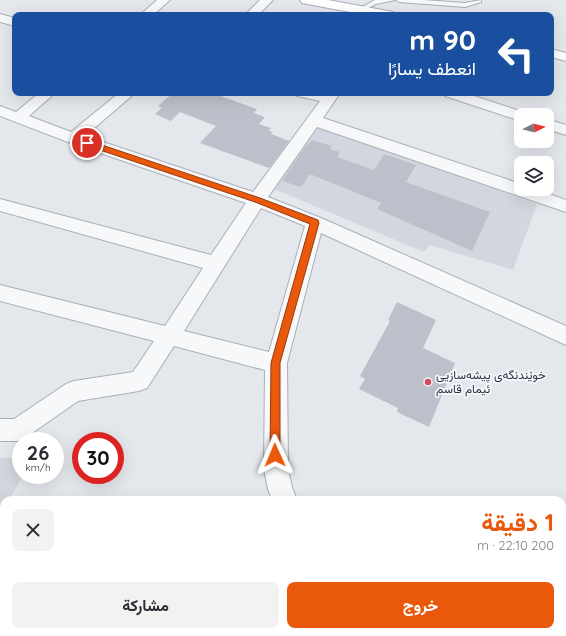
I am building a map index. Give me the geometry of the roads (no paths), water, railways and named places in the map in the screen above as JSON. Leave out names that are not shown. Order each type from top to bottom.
[{"type":"street","points":[[150,12],[164,0]]},
{"type":"street","points":[[255,12],[267,0]]},
{"type":"street","points":[[307,0],[371,12]]},
{"type":"street","points":[[0,18],[12,21]]},
{"type":"street","points":[[554,54],[566,57]]},
{"type":"street","points":[[17,118],[44,96]]},
{"type":"street","points":[[73,138],[124,96]]},
{"type":"street","points":[[0,430],[17,430],[74,391],[139,381],[257,200],[330,96]]},
{"type":"street","points":[[459,96],[514,114]]},
{"type":"street","points":[[0,111],[73,138],[257,200],[315,223],[566,336]]},
{"type":"street","points":[[313,120],[566,206]]},
{"type":"street","points":[[554,126],[566,130]]},
{"type":"street","points":[[0,204],[29,214],[216,264]]},
{"type":"street","points":[[283,496],[280,489],[276,470],[276,363],[315,223]]},
{"type":"street","points":[[0,293],[276,363]]},
{"type":"lane","points":[[360,10],[375,2],[392,0]]},
{"type":"lane","points":[[399,0],[465,5],[478,2],[478,0]]},
{"type":"place","name":"خوێندنگەی پیشەسازیی ئیمام قاسم","points":[[428,382]]}]
